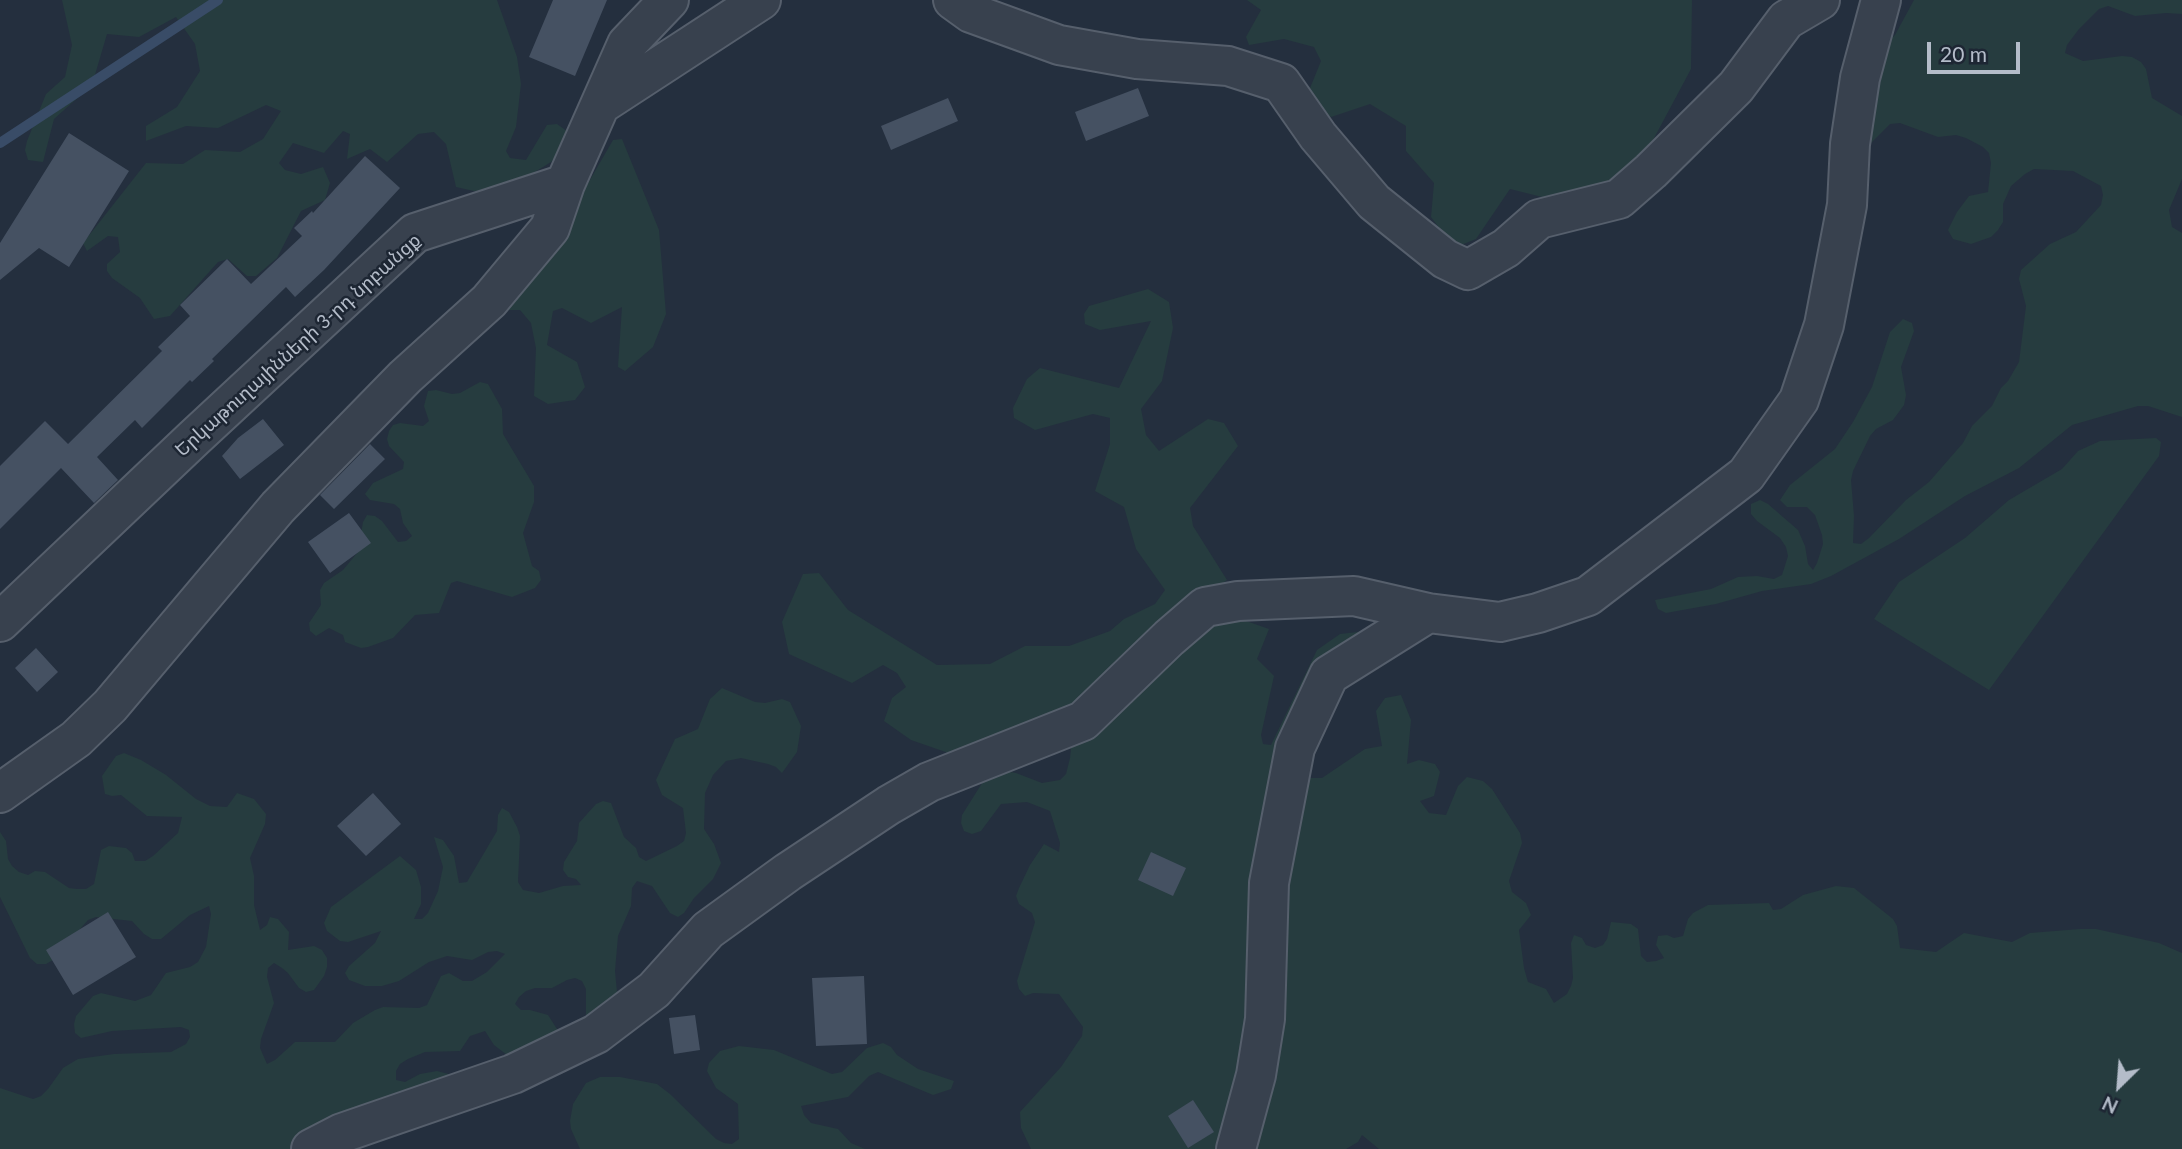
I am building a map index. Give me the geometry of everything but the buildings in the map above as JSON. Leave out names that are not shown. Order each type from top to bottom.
[{"type":"street","points":[[0,793],[76,739],[110,706],[278,507],[405,377],[489,301],[550,228],[565,184],[627,44],[669,0]]},
{"type":"street","points":[[600,106],[761,0]]},
{"type":"street","points":[[953,0],[971,13],[1059,44],[1137,59],[1228,66],[1281,83],[1318,136],[1374,202],[1445,258],[1468,270],[1506,248],[1539,219],[1619,199],[1735,87],[1786,20],[1820,0]]},
{"type":"street","points":[[311,1149],[342,1133],[513,1074],[596,1034],[654,990],[708,930],[788,872],[889,805],[929,782],[1083,721],[1205,607],[1238,601],[1354,596],[1428,613],[1500,622],[1538,613],[1588,596],[1746,475],[1799,400],[1824,325],[1847,205],[1850,145],[1860,78],[1881,0]]},
{"type":"street","name":"Երկաթուղայինների 3-րդ նրբանցք","points":[[0,622],[415,233],[565,184]]},
{"type":"street","points":[[1236,1149],[1256,1075],[1265,1019],[1269,883],[1295,748],[1329,675],[1428,613]]},
{"type":"green space","points":[[62,0],[497,0],[517,57],[521,84],[516,127],[506,151],[510,158],[526,160],[547,125],[557,124],[578,139],[551,162],[496,196],[456,187],[446,144],[434,132],[418,134],[387,162],[370,149],[347,159],[350,134],[343,131],[324,153],[293,143],[279,163],[285,170],[301,174],[323,167],[330,183],[325,200],[301,211],[277,258],[256,276],[247,276],[228,259],[218,262],[170,316],[154,319],[140,298],[112,278],[107,271],[107,264],[120,252],[118,237],[108,236],[87,251],[83,243],[146,163],[183,164],[205,150],[240,152],[263,139],[281,111],[266,105],[218,128],[186,126],[146,141],[146,126],[177,107],[200,71],[195,44],[176,17],[139,37],[107,34],[92,85],[54,119],[43,162],[28,160],[25,150],[27,141],[46,94],[65,77],[72,45]]},
{"type":"green space","points":[[1247,0],[1692,0],[1691,69],[1637,170],[1609,193],[1558,201],[1510,189],[1476,239],[1461,245],[1446,237],[1431,217],[1434,183],[1406,151],[1406,126],[1370,104],[1331,117],[1318,107],[1308,93],[1321,61],[1314,47],[1284,39],[1249,45],[1246,37],[1261,10]]},
{"type":"green space","points":[[1914,0],[2182,0],[2182,14],[2135,16],[2108,6],[2099,9],[2079,29],[2067,45],[2065,53],[2083,61],[2132,57],[2146,69],[2152,98],[2182,116],[2182,179],[2169,210],[2172,227],[2182,233],[2182,417],[2148,406],[2138,406],[2072,425],[2019,468],[1965,496],[1899,539],[1831,576],[1811,584],[1762,591],[1716,604],[1666,613],[1658,609],[1655,600],[1711,589],[1738,577],[1774,579],[1782,575],[1788,556],[1786,547],[1780,538],[1751,514],[1751,504],[1760,500],[1798,530],[1805,546],[1808,564],[1813,570],[1823,544],[1815,515],[1807,507],[1787,507],[1780,500],[1790,485],[1835,449],[1872,387],[1890,332],[1903,319],[1912,323],[1914,331],[1901,367],[1906,395],[1904,405],[1893,420],[1876,429],[1870,436],[1853,471],[1853,543],[1861,544],[1869,538],[1906,500],[1929,482],[1963,443],[1972,426],[1992,406],[2019,362],[2026,306],[2019,279],[2021,270],[2050,244],[2076,232],[2101,205],[2101,186],[2073,171],[2034,169],[2011,186],[2003,204],[2003,222],[1998,230],[1991,237],[1971,244],[1953,239],[1948,230],[1969,196],[1988,192],[1991,163],[1989,153],[1983,147],[1956,135],[1938,137],[1900,123],[1890,124],[1870,144],[1862,148],[1880,49],[1895,35]]},
{"type":"green space","points":[[622,139],[659,230],[666,314],[653,347],[625,371],[618,367],[622,307],[591,323],[562,308],[553,311],[547,345],[577,362],[585,387],[575,400],[548,404],[534,396],[536,348],[531,323],[520,310],[504,310],[549,251],[613,140]]},
{"type":"green space","points":[[1148,289],[1169,302],[1173,328],[1162,381],[1141,409],[1146,435],[1159,451],[1208,419],[1224,423],[1238,446],[1190,508],[1193,526],[1227,580],[1193,607],[1269,629],[1257,659],[1274,676],[1261,735],[1263,744],[1271,745],[1317,650],[1340,634],[1375,630],[1346,660],[1304,778],[1322,778],[1365,749],[1382,746],[1376,711],[1385,698],[1401,695],[1411,720],[1407,764],[1419,760],[1435,764],[1440,772],[1434,796],[1420,801],[1429,813],[1446,815],[1458,786],[1467,777],[1483,781],[1492,789],[1520,833],[1522,843],[1509,881],[1512,892],[1526,903],[1531,915],[1519,930],[1528,982],[1546,989],[1554,1003],[1567,994],[1573,978],[1571,943],[1574,935],[1582,938],[1586,945],[1595,948],[1603,945],[1607,939],[1611,922],[1631,924],[1638,929],[1641,956],[1647,962],[1656,961],[1664,958],[1656,945],[1658,936],[1683,936],[1688,919],[1708,905],[1769,903],[1773,910],[1781,909],[1803,895],[1836,886],[1854,888],[1893,919],[1897,926],[1900,948],[1936,952],[1964,933],[2012,942],[2030,933],[2080,929],[2096,929],[2159,943],[2182,953],[2182,1149],[1379,1149],[1362,1135],[1358,1142],[1346,1149],[1031,1149],[1021,1128],[1020,1112],[1061,1067],[1082,1036],[1083,1027],[1059,994],[1033,993],[1025,996],[1017,981],[1035,922],[1032,913],[1019,904],[1016,896],[1030,865],[1044,844],[1059,852],[1060,843],[1050,811],[1027,802],[1001,804],[981,831],[972,834],[964,831],[961,823],[962,815],[984,780],[998,770],[1016,773],[1042,783],[1060,780],[1066,774],[1070,758],[1071,749],[1068,742],[960,757],[911,740],[884,721],[892,698],[906,687],[897,673],[883,665],[852,683],[789,654],[782,622],[803,574],[819,573],[848,610],[937,665],[990,664],[1025,646],[1069,646],[1110,631],[1124,619],[1155,604],[1165,590],[1136,549],[1124,507],[1095,491],[1110,444],[1110,418],[1093,414],[1035,430],[1014,418],[1013,408],[1027,379],[1040,368],[1119,388],[1151,321],[1100,330],[1085,324],[1084,314],[1089,306]]},
{"type":"green space","points":[[480,382],[488,384],[502,409],[503,434],[534,486],[534,502],[523,533],[532,566],[539,571],[541,580],[535,588],[512,597],[457,581],[451,583],[439,613],[415,615],[393,638],[368,647],[361,648],[345,642],[343,635],[329,628],[316,636],[310,631],[309,623],[321,605],[320,590],[324,583],[343,570],[358,552],[363,522],[367,515],[382,521],[398,542],[406,541],[412,536],[403,523],[400,509],[394,504],[370,500],[365,494],[373,483],[403,469],[404,462],[389,446],[389,431],[393,425],[400,423],[423,426],[429,421],[424,406],[428,391],[460,393]]},
{"type":"green space","points":[[2156,438],[2161,442],[2159,456],[1989,690],[1874,619],[1899,582],[1965,538],[2009,500],[2062,469],[2078,451],[2100,441]]},
{"type":"green space","points":[[722,688],[755,702],[782,699],[790,702],[801,726],[797,752],[782,773],[768,764],[741,758],[726,761],[713,775],[705,793],[704,829],[714,844],[721,863],[713,879],[694,898],[684,913],[678,917],[670,913],[652,886],[637,881],[632,888],[631,906],[618,936],[615,971],[622,1008],[586,1023],[586,989],[582,981],[575,978],[552,988],[526,991],[515,1004],[521,1010],[548,1015],[557,1029],[557,1038],[507,1055],[494,1045],[485,1031],[470,1036],[460,1051],[425,1052],[408,1059],[400,1064],[396,1071],[396,1080],[405,1082],[420,1074],[437,1071],[452,1075],[310,1149],[0,1149],[0,1088],[33,1099],[48,1089],[63,1068],[78,1059],[114,1054],[171,1052],[186,1044],[190,1037],[189,1030],[181,1027],[112,1031],[81,1038],[75,1033],[74,1024],[76,1016],[93,996],[101,993],[135,1001],[151,995],[166,973],[190,967],[198,962],[206,947],[211,914],[209,906],[190,915],[161,939],[152,939],[132,921],[96,917],[88,920],[53,960],[46,964],[37,964],[30,958],[0,897],[0,832],[6,841],[8,859],[19,872],[28,875],[35,871],[45,872],[69,888],[77,889],[86,889],[94,884],[101,850],[109,846],[126,848],[135,861],[145,861],[178,833],[182,817],[147,816],[121,795],[105,794],[102,776],[116,756],[124,753],[141,760],[210,806],[227,807],[237,793],[254,799],[266,814],[265,824],[250,858],[254,876],[254,905],[260,930],[267,925],[270,917],[278,919],[289,932],[288,950],[314,946],[322,950],[327,958],[324,976],[314,990],[306,992],[299,988],[282,968],[274,963],[268,968],[267,977],[274,1003],[260,1048],[267,1064],[295,1042],[335,1042],[353,1023],[383,1007],[419,1008],[427,1005],[441,976],[449,973],[463,981],[472,981],[487,972],[505,954],[488,952],[472,960],[447,956],[429,962],[399,981],[382,986],[365,986],[349,980],[345,973],[349,966],[375,943],[381,931],[348,942],[340,941],[327,931],[324,923],[331,907],[400,856],[416,870],[421,887],[421,904],[414,919],[422,919],[428,913],[438,891],[443,867],[434,837],[443,840],[454,856],[459,883],[467,882],[497,831],[498,815],[502,808],[509,812],[520,836],[518,882],[523,890],[539,893],[563,886],[581,885],[576,879],[568,877],[563,870],[564,862],[577,841],[579,823],[596,804],[603,801],[611,803],[624,837],[636,848],[639,857],[646,861],[684,841],[686,833],[683,808],[662,795],[656,780],[675,739],[698,729],[710,699]]},
{"type":"green space","points":[[883,1043],[918,1069],[954,1081],[951,1089],[933,1095],[878,1072],[869,1076],[848,1097],[801,1106],[811,1123],[838,1129],[851,1143],[865,1149],[580,1149],[571,1129],[573,1104],[586,1083],[600,1077],[620,1077],[657,1084],[716,1139],[732,1144],[739,1139],[738,1104],[716,1088],[707,1071],[709,1063],[720,1051],[739,1046],[774,1050],[832,1074],[842,1072],[867,1048]]},
{"type":"waterway","points":[[0,143],[218,0]]}]
